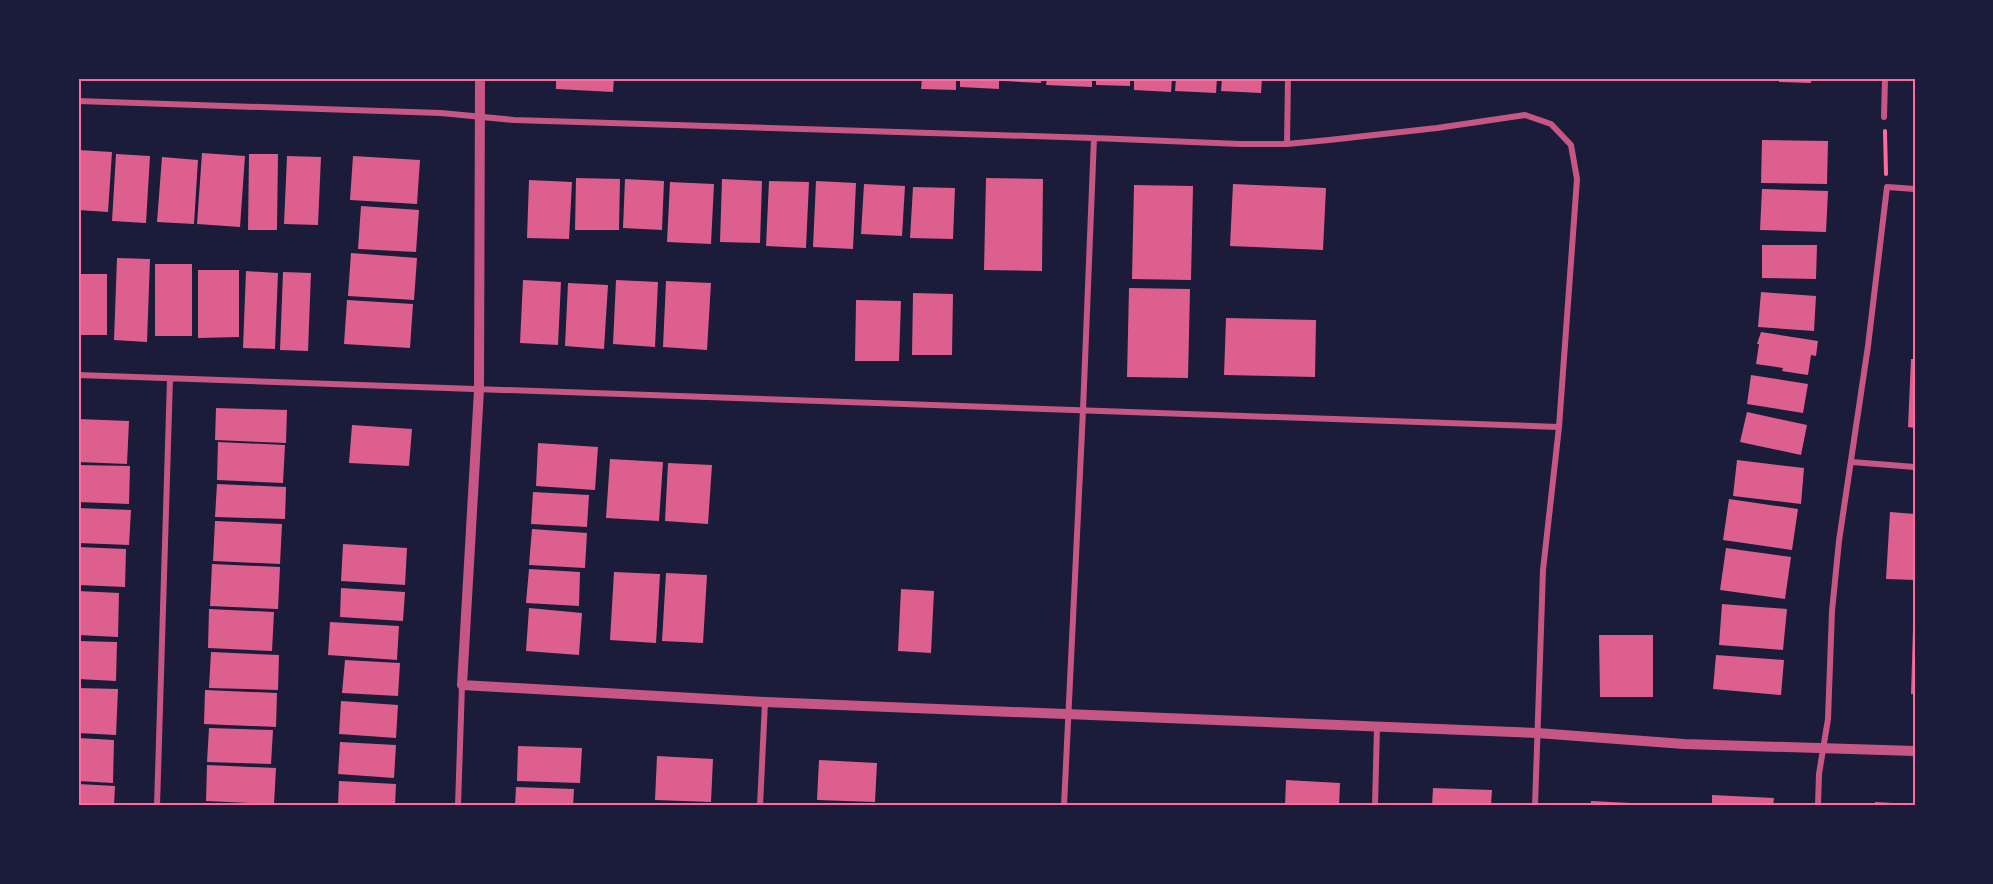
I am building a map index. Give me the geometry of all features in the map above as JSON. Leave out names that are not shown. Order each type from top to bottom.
[{"type":"street","points":[[458,806],[462,686],[479,390],[480,78]]},
{"type":"street","points":[[1287,144],[1288,78]]},
{"type":"street","points":[[1884,117],[1885,78]]},
{"type":"street","points":[[78,101],[441,113],[514,120],[1240,144],[1287,144],[1437,128],[1525,115],[1551,124],[1571,145],[1576,179],[1559,427],[1543,570],[1535,806]]},
{"type":"street","points":[[1064,806],[1094,138]]},
{"type":"street","points":[[1818,806],[1819,774],[1828,719],[1832,611],[1839,541],[1852,462],[1887,187],[1915,189]]},
{"type":"street","points":[[78,375],[1559,427]]},
{"type":"street","points":[[157,806],[170,379]]},
{"type":"street","points":[[1852,462],[1915,467]]},
{"type":"street","points":[[462,686],[765,702],[1537,734],[1684,744],[1915,751]]},
{"type":"street","points":[[760,806],[765,702]]},
{"type":"street","points":[[1375,806],[1377,727]]},
{"type":"path","points":[[1884,117],[1887,187]]},
{"type":"building","points":[[556,78],[614,78],[613,92],[556,89]]},
{"type":"building","points":[[922,78],[956,78],[956,90],[921,89]]},
{"type":"building","points":[[960,78],[999,78],[999,89],[960,87]]},
{"type":"building","points":[[1004,78],[1041,78],[1041,83],[1004,81]]},
{"type":"building","points":[[1047,78],[1092,78],[1092,87],[1046,85]]},
{"type":"building","points":[[1096,78],[1130,78],[1130,86],[1096,85]]},
{"type":"building","points":[[1134,78],[1172,78],[1171,92],[1134,90]]},
{"type":"building","points":[[1176,78],[1217,78],[1216,93],[1175,91]]},
{"type":"building","points":[[1222,78],[1262,78],[1261,93],[1221,91]]},
{"type":"building","points":[[1779,78],[1811,78],[1811,83],[1779,82]]},
{"type":"building","points":[[1762,140],[1828,141],[1827,184],[1761,183]]},
{"type":"building","points":[[78,150],[112,152],[108,212],[78,210]]},
{"type":"building","points":[[202,153],[245,156],[240,227],[197,224]]},
{"type":"building","points":[[116,154],[150,156],[146,223],[112,221]]},
{"type":"building","points":[[249,154],[278,154],[277,230],[248,230]]},
{"type":"building","points":[[287,156],[321,157],[318,225],[284,224]]},
{"type":"building","points":[[353,156],[420,160],[417,204],[350,200]]},
{"type":"building","points":[[162,157],[198,160],[194,224],[157,222]]},
{"type":"building","points":[[576,178],[620,179],[619,230],[575,230]]},
{"type":"building","points":[[986,178],[1043,179],[1042,271],[984,270]]},
{"type":"building","points":[[625,179],[664,181],[662,230],[623,228]]},
{"type":"building","points":[[722,179],[762,181],[760,243],[720,242]]},
{"type":"building","points":[[529,180],[572,182],[569,239],[527,238]]},
{"type":"building","points":[[769,181],[809,182],[806,248],[766,246]]},
{"type":"building","points":[[816,181],[856,183],[853,249],[813,247]]},
{"type":"building","points":[[670,182],[714,184],[711,244],[667,242]]},
{"type":"building","points":[[864,184],[905,186],[902,236],[861,234]]},
{"type":"building","points":[[1233,184],[1326,188],[1323,250],[1230,246]]},
{"type":"building","points":[[1134,185],[1193,186],[1191,280],[1132,279]]},
{"type":"building","points":[[913,187],[955,188],[953,239],[910,238]]},
{"type":"building","points":[[1762,189],[1828,191],[1826,232],[1760,230]]},
{"type":"building","points":[[361,206],[419,210],[416,252],[358,249]]},
{"type":"building","points":[[1762,245],[1817,245],[1816,279],[1762,278]]},
{"type":"building","points":[[351,253],[417,258],[414,300],[348,296]]},
{"type":"building","points":[[117,258],[150,259],[147,342],[114,340]]},
{"type":"building","points":[[155,264],[192,264],[192,336],[155,336]]},
{"type":"building","points":[[198,270],[239,270],[239,337],[198,338]]},
{"type":"building","points":[[246,271],[278,273],[275,349],[243,348]]},
{"type":"building","points":[[283,272],[311,273],[308,351],[280,350]]},
{"type":"building","points":[[78,274],[107,274],[107,335],[78,335]]},
{"type":"building","points":[[523,280],[561,282],[558,345],[520,343]]},
{"type":"building","points":[[616,280],[658,282],[655,347],[613,344]]},
{"type":"building","points":[[666,281],[711,283],[707,350],[663,347]]},
{"type":"building","points":[[568,283],[608,285],[604,349],[565,346]]},
{"type":"building","points":[[1129,288],[1190,289],[1188,378],[1127,377]]},
{"type":"building","points":[[1761,292],[1816,296],[1814,331],[1758,327]]},
{"type":"building","points":[[913,293],[953,294],[952,355],[912,355]]},
{"type":"building","points":[[347,300],[413,304],[410,348],[344,344]]},
{"type":"building","points":[[856,300],[901,301],[899,361],[855,361]]},
{"type":"building","points":[[1226,318],[1316,320],[1315,377],[1224,375]]},
{"type":"building","points":[[1761,332],[1818,341],[1816,356],[1811,355],[1808,375],[1756,364],[1759,344],[1757,344]]},
{"type":"building","points":[[1911,359],[1915,359],[1915,428],[1908,427]]},
{"type":"building","points":[[1751,375],[1808,384],[1803,413],[1747,404]]},
{"type":"building","points":[[216,408],[287,410],[286,443],[215,440]]},
{"type":"building","points":[[1747,412],[1807,425],[1801,455],[1740,442]]},
{"type":"building","points":[[78,419],[129,421],[127,464],[78,462]]},
{"type":"building","points":[[352,425],[412,429],[409,466],[349,463]]},
{"type":"building","points":[[218,442],[285,445],[283,483],[217,480]]},
{"type":"building","points":[[538,443],[598,447],[595,490],[536,486]]},
{"type":"building","points":[[610,459],[663,462],[659,521],[606,518]]},
{"type":"building","points":[[1737,460],[1804,468],[1801,504],[1733,496]]},
{"type":"building","points":[[668,463],[712,465],[708,524],[665,521]]},
{"type":"building","points":[[78,465],[130,466],[129,504],[78,502]]},
{"type":"building","points":[[217,484],[286,487],[285,519],[215,517]]},
{"type":"building","points":[[533,492],[589,495],[587,527],[531,524]]},
{"type":"building","points":[[1729,499],[1798,509],[1792,550],[1723,540]]},
{"type":"building","points":[[78,508],[131,510],[129,545],[78,543]]},
{"type":"building","points":[[1890,512],[1915,514],[1915,580],[1886,579]]},
{"type":"building","points":[[215,521],[282,524],[280,564],[213,561]]},
{"type":"building","points":[[532,529],[587,533],[585,568],[529,565]]},
{"type":"building","points":[[343,544],[407,548],[405,585],[341,581]]},
{"type":"building","points":[[78,547],[126,549],[125,587],[78,585]]},
{"type":"building","points":[[1726,548],[1791,557],[1785,599],[1720,590]]},
{"type":"building","points":[[212,564],[280,567],[278,609],[210,606]]},
{"type":"building","points":[[529,569],[580,572],[579,606],[526,603]]},
{"type":"building","points":[[614,572],[660,574],[656,643],[610,640]]},
{"type":"building","points":[[666,573],[707,575],[703,643],[662,641]]},
{"type":"building","points":[[341,588],[405,592],[403,621],[340,617]]},
{"type":"building","points":[[901,589],[934,591],[931,653],[898,651]]},
{"type":"building","points":[[78,591],[119,593],[118,637],[78,635]]},
{"type":"building","points":[[1722,604],[1787,609],[1783,650],[1719,645]]},
{"type":"building","points":[[529,608],[582,613],[579,655],[526,651]]},
{"type":"building","points":[[209,609],[274,612],[272,651],[208,648]]},
{"type":"building","points":[[330,622],[399,626],[397,660],[328,655]]},
{"type":"building","points":[[1913,628],[1915,628],[1915,694],[1911,694]]},
{"type":"building","points":[[1599,635],[1653,635],[1653,697],[1600,697]]},
{"type":"building","points":[[78,641],[117,642],[116,681],[78,679]]},
{"type":"building","points":[[211,652],[279,655],[278,690],[209,688]]},
{"type":"building","points":[[1716,655],[1784,660],[1781,695],[1713,689]]},
{"type":"building","points":[[345,660],[400,663],[398,696],[342,693]]},
{"type":"building","points":[[78,688],[118,689],[116,735],[78,733]]},
{"type":"building","points":[[205,690],[277,693],[276,727],[204,724]]},
{"type":"building","points":[[341,701],[398,705],[396,738],[339,734]]},
{"type":"building","points":[[209,728],[273,730],[271,764],[207,762]]},
{"type":"building","points":[[78,738],[114,740],[113,783],[78,781]]},
{"type":"building","points":[[340,742],[396,745],[394,778],[338,774]]},
{"type":"building","points":[[518,746],[582,748],[580,783],[517,781]]},
{"type":"building","points":[[657,756],[713,759],[711,802],[655,800]]},
{"type":"building","points":[[819,760],[877,763],[875,802],[817,800]]},
{"type":"building","points":[[207,765],[276,768],[274,804],[206,801]]},
{"type":"building","points":[[1286,780],[1340,783],[1339,806],[1285,806]]},
{"type":"building","points":[[339,781],[396,784],[395,806],[338,806]]},
{"type":"building","points":[[78,784],[115,786],[114,806],[78,806]]},
{"type":"building","points":[[516,787],[574,789],[573,806],[515,806]]},
{"type":"building","points":[[1433,788],[1492,790],[1491,806],[1432,806]]},
{"type":"building","points":[[1712,795],[1774,798],[1773,806],[1712,806]]},
{"type":"building","points":[[1591,801],[1651,804],[1651,806],[1591,806]]},
{"type":"building","points":[[1875,802],[1912,804],[1912,806],[1875,806]]}]
